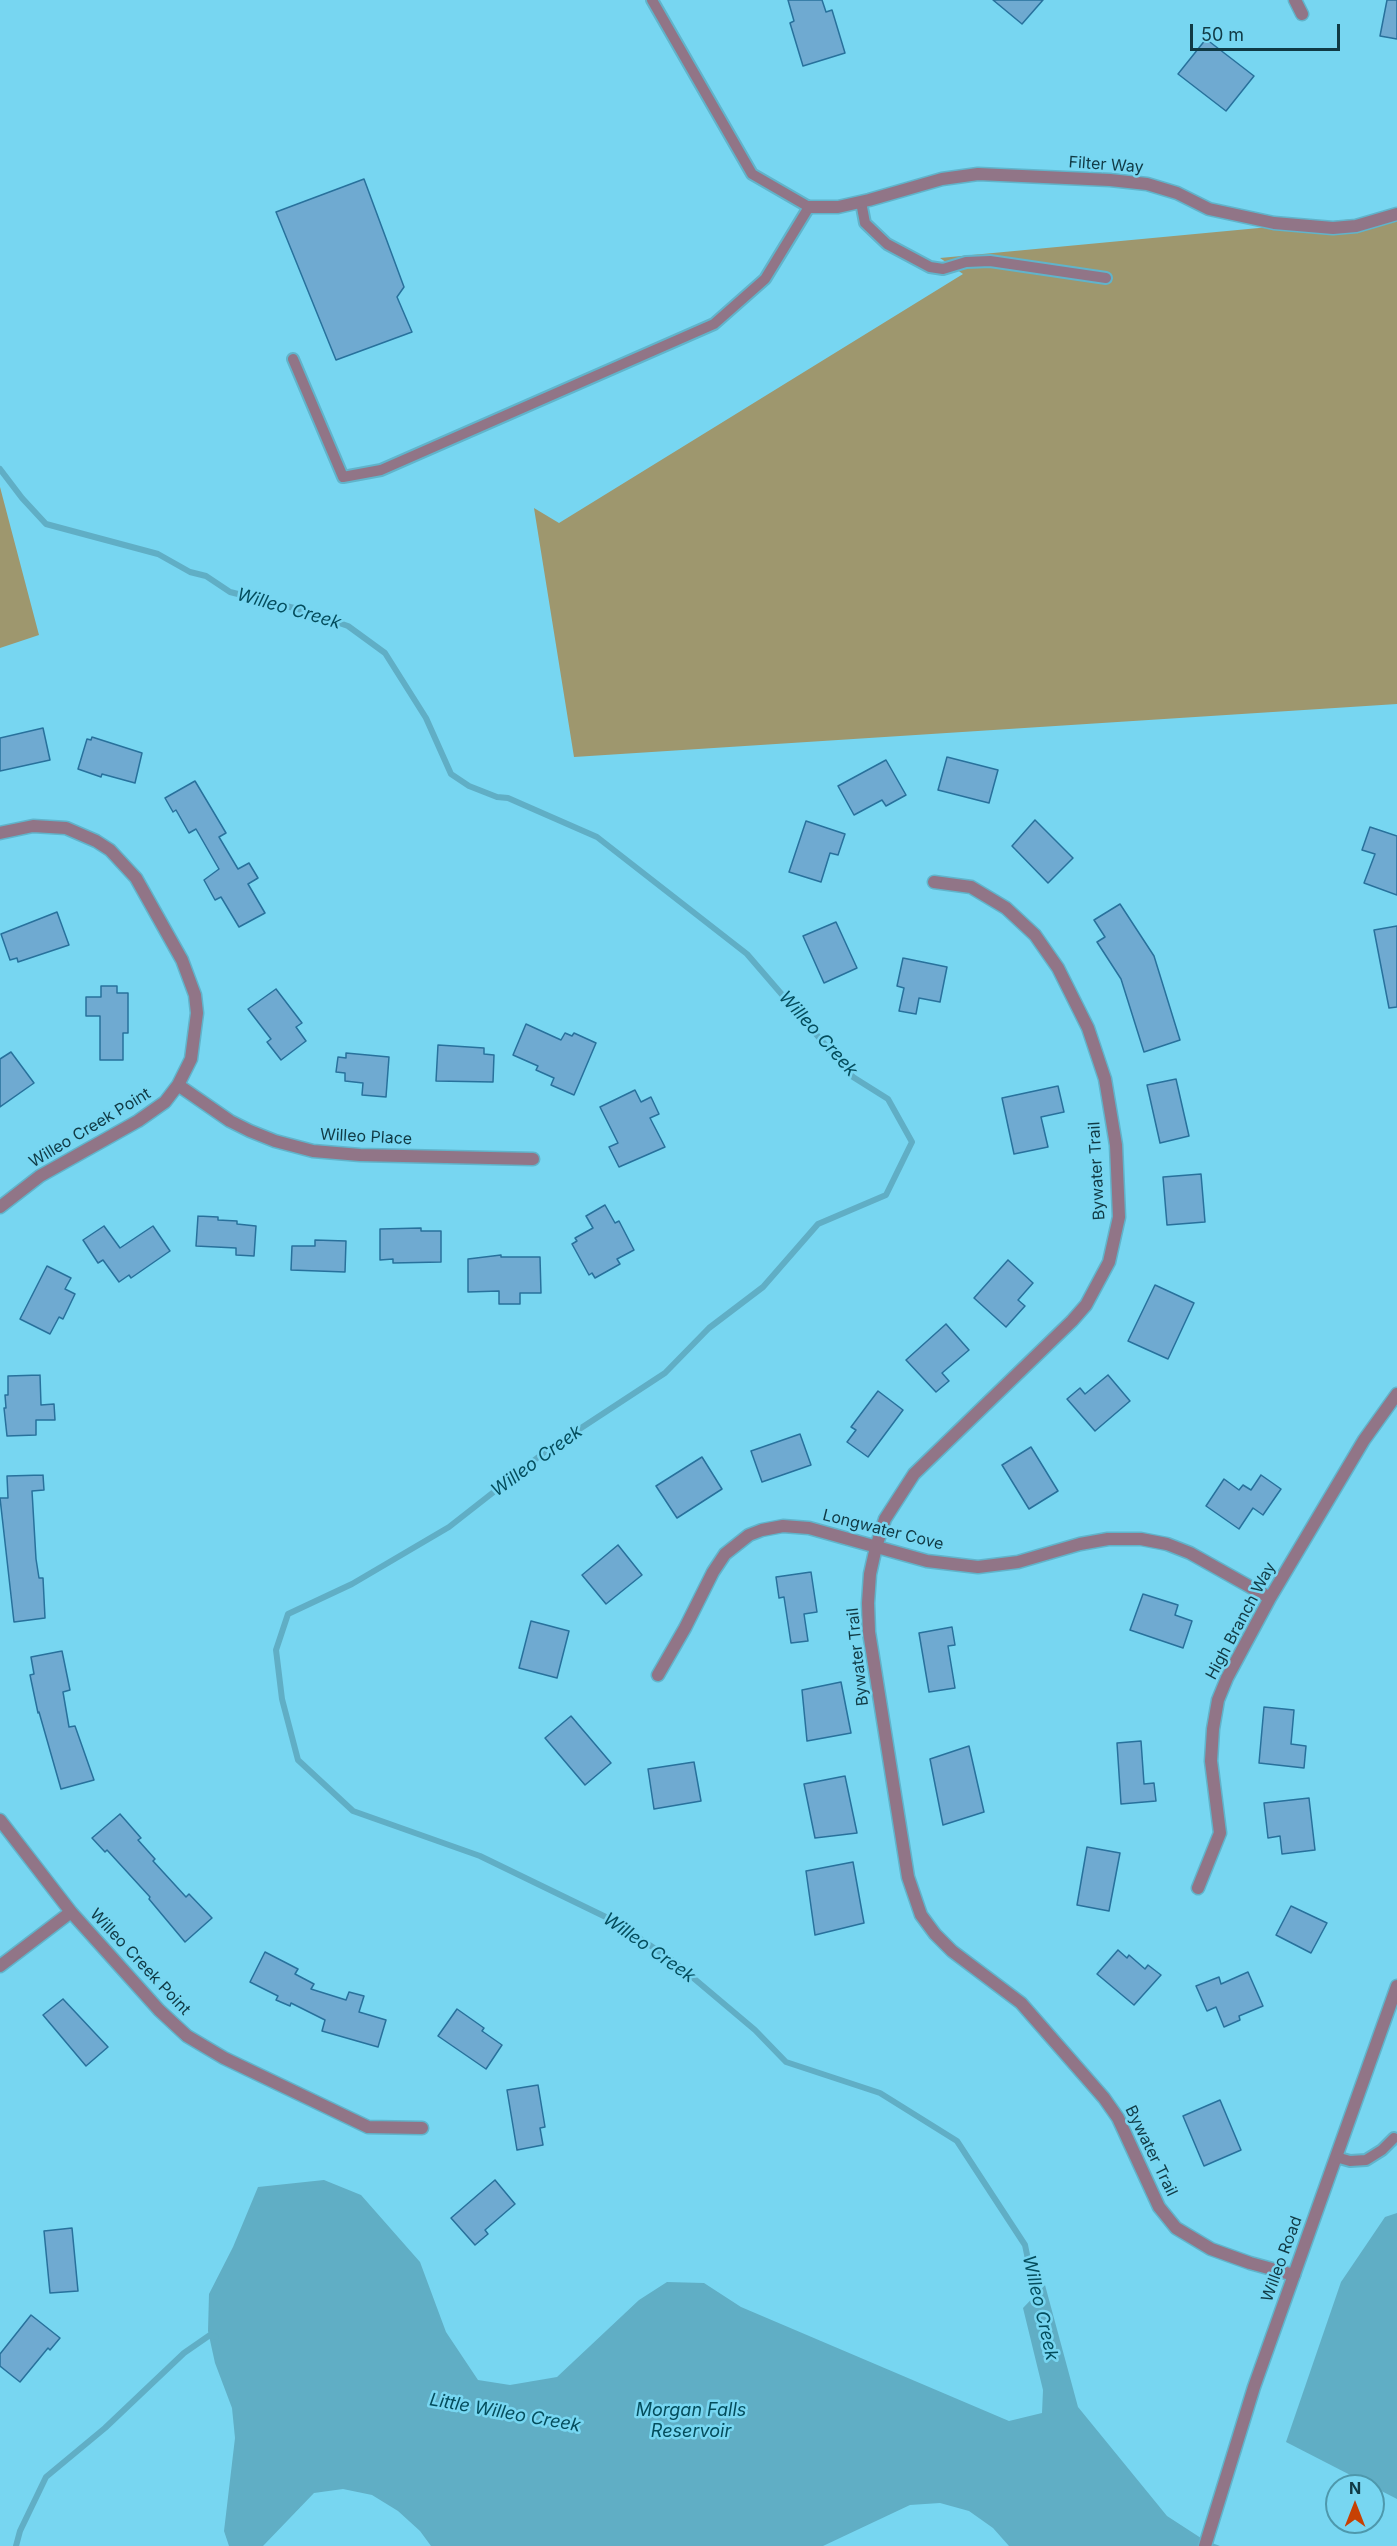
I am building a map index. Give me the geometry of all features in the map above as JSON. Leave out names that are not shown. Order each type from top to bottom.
[{"type":"street","points":[[1295,0],[1302,14]]},
{"type":"street","name":"Filter Way","points":[[808,207],[838,207],[942,178],[978,174],[1147,183],[1177,193],[1209,209],[1274,223],[1333,228],[1356,226],[1397,214]]},
{"type":"street","name":"Willeo Creek Point","points":[[0,833],[33,826],[66,828],[110,850],[136,878],[182,960],[195,996],[197,1013],[195,1044],[191,1059],[178,1085],[165,1102],[153,1112],[40,1176],[0,1207]]},
{"type":"street","name":"Bywater Trail","points":[[934,882],[971,887],[1006,908],[1035,935],[1058,968],[1088,1028],[1105,1079],[1116,1145],[1119,1217],[1109,1262],[1086,1305],[914,1474],[885,1519],[876,1547],[870,1574],[869,1632],[908,1877],[921,1915],[935,1934],[952,1951],[1021,2003],[1104,2098],[1118,2118],[1159,2208],[1176,2228],[1211,2249],[1294,2275]]},
{"type":"street","name":"Willeo Place","points":[[178,1085],[230,1121],[250,1131],[274,1141],[313,1151],[360,1155],[532,1159]]},
{"type":"street","name":"High Branch Way","points":[[1198,1888],[1220,1833],[1210,1761],[1218,1700],[1227,1678],[1270,1598],[1364,1440],[1397,1394]]},
{"type":"street","name":"Longwater Cove","points":[[658,1676],[713,1572],[725,1554],[749,1536],[762,1530],[783,1526],[809,1528],[927,1561],[978,1567],[1018,1562],[1080,1544],[1108,1539],[1141,1539],[1167,1544],[1190,1553],[1270,1598]]},
{"type":"street","name":"Willeo Creek Point","points":[[0,1820],[72,1912],[159,2010],[173,2025],[204,2048],[368,2127],[422,2128]]},
{"type":"street","points":[[0,1966],[72,1912]]},
{"type":"street","name":"Willeo Road","points":[[1205,2546],[1254,2387],[1397,1986]]},
{"type":"lane","points":[[293,359],[343,477],[381,470],[714,324],[765,279],[808,207],[752,174],[652,0]]},
{"type":"lane","points":[[861,202],[866,223],[887,244],[930,267],[943,269],[966,262],[990,261],[1106,278]]},
{"type":"lane","points":[[1336,2157],[1350,2161],[1366,2160],[1394,2139]]},
{"type":"shaded area","points":[[1397,215],[1397,704],[574,757],[534,508],[559,523],[963,274],[940,258]]},
{"type":"shaded area","points":[[0,487],[39,635],[0,648]]},
{"type":"water","name":"Morgan Falls Reservoir","points":[[324,2180],[361,2195],[420,2262],[446,2332],[478,2380],[510,2385],[557,2377],[639,2300],[667,2282],[704,2283],[741,2307],[1009,2421],[1042,2413],[1043,2390],[1023,2308],[1045,2285],[1078,2407],[1167,2516],[1204,2540],[1220,2546],[1009,2546],[993,2528],[969,2511],[940,2503],[910,2505],[823,2546],[431,2546],[420,2531],[398,2511],[372,2495],[343,2489],[314,2493],[263,2546],[229,2546],[224,2531],[235,2438],[232,2408],[215,2363],[208,2331],[209,2294],[233,2247],[258,2187]]},
{"type":"water","points":[[1397,2213],[1397,2499],[1385,2493],[1385,2474],[1348,2474],[1286,2442],[1341,2282],[1385,2217]]},
{"type":"building","points":[[788,0],[822,0],[826,12],[832,10],[845,53],[803,66],[790,23],[794,21]]},
{"type":"building","points":[[993,0],[1043,0],[1022,24]]},
{"type":"building","points":[[1387,0],[1397,0],[1397,39],[1380,36]]},
{"type":"building","points":[[1206,39],[1254,76],[1226,111],[1178,74]]},
{"type":"building","points":[[364,179],[404,287],[397,297],[412,332],[336,360],[276,212]]},
{"type":"building","points":[[43,728],[50,760],[0,771],[0,738]]},
{"type":"building","points":[[92,737],[142,753],[135,783],[102,774],[101,777],[78,769],[87,739],[91,740]]},
{"type":"building","points":[[947,757],[998,770],[989,803],[938,790]]},
{"type":"building","points":[[886,760],[906,795],[886,806],[882,800],[854,815],[838,786]]},
{"type":"building","points":[[195,781],[226,833],[219,837],[238,869],[249,863],[258,878],[248,884],[265,913],[239,927],[221,897],[215,900],[204,880],[219,869],[196,829],[189,833],[176,810],[173,812],[165,798]]},
{"type":"building","points":[[1035,820],[1073,858],[1048,883],[1012,846]]},
{"type":"building","points":[[806,821],[845,834],[838,855],[830,853],[821,882],[789,872]]},
{"type":"building","points":[[1370,827],[1397,836],[1397,895],[1364,883],[1375,854],[1362,850]]},
{"type":"building","points":[[1120,904],[1154,956],[1180,1040],[1144,1052],[1121,979],[1097,942],[1105,937],[1094,920]]},
{"type":"building","points":[[57,912],[69,945],[18,962],[17,958],[10,960],[1,934]]},
{"type":"building","points":[[836,922],[857,968],[824,983],[803,936]]},
{"type":"building","points":[[1397,926],[1397,1007],[1389,1008],[1374,930]]},
{"type":"building","points":[[903,958],[947,967],[940,1002],[919,998],[916,1014],[899,1011],[904,988],[897,986]]},
{"type":"building","points":[[101,986],[117,986],[117,993],[128,993],[128,1033],[123,1033],[123,1060],[100,1060],[100,1016],[86,1016],[86,997],[101,997]]},
{"type":"building","points":[[276,989],[302,1023],[296,1027],[306,1041],[281,1060],[267,1042],[271,1039],[248,1009]]},
{"type":"building","points":[[526,1024],[561,1040],[565,1033],[572,1036],[574,1033],[596,1043],[574,1095],[551,1085],[554,1078],[536,1070],[538,1066],[513,1055]]},
{"type":"building","points":[[438,1045],[484,1048],[484,1054],[494,1055],[493,1082],[436,1081]]},
{"type":"building","points":[[11,1052],[34,1083],[0,1107],[0,1059]]},
{"type":"building","points":[[346,1053],[389,1057],[386,1097],[362,1095],[363,1083],[345,1081],[345,1073],[336,1072],[338,1057],[346,1058]]},
{"type":"building","points":[[1176,1079],[1189,1136],[1160,1143],[1147,1085]]},
{"type":"building","points":[[1058,1086],[1064,1112],[1041,1117],[1048,1147],[1014,1154],[1002,1098]]},
{"type":"building","points":[[635,1090],[641,1102],[651,1097],[659,1114],[650,1118],[665,1147],[619,1167],[609,1147],[618,1143],[600,1107]]},
{"type":"building","points":[[1201,1174],[1205,1222],[1167,1225],[1163,1177]]},
{"type":"building","points":[[605,1205],[615,1223],[619,1221],[634,1250],[617,1259],[620,1264],[595,1278],[592,1273],[589,1275],[572,1244],[577,1241],[575,1238],[593,1228],[586,1216]]},
{"type":"building","points":[[198,1216],[218,1217],[218,1220],[237,1221],[237,1224],[256,1226],[254,1256],[236,1255],[236,1248],[196,1246]]},
{"type":"building","points":[[104,1226],[120,1248],[153,1226],[170,1251],[131,1278],[129,1275],[119,1282],[103,1260],[98,1263],[83,1240]]},
{"type":"building","points":[[421,1228],[421,1231],[441,1231],[441,1262],[393,1263],[393,1259],[380,1260],[380,1229]]},
{"type":"building","points":[[315,1240],[346,1241],[345,1272],[291,1270],[292,1246],[315,1246]]},
{"type":"building","points":[[501,1255],[501,1257],[540,1257],[541,1293],[520,1293],[520,1304],[499,1304],[499,1291],[468,1292],[468,1259]]},
{"type":"building","points":[[1008,1260],[1033,1283],[1018,1300],[1025,1306],[1006,1327],[974,1298]]},
{"type":"building","points":[[47,1266],[71,1278],[65,1289],[75,1294],[63,1319],[59,1317],[50,1334],[20,1319]]},
{"type":"building","points":[[1155,1285],[1194,1303],[1168,1359],[1128,1341]]},
{"type":"building","points":[[946,1324],[969,1350],[942,1373],[949,1381],[936,1392],[906,1360]]},
{"type":"building","points":[[40,1375],[41,1405],[54,1404],[55,1420],[36,1420],[36,1435],[7,1436],[4,1408],[6,1408],[5,1395],[8,1395],[8,1376]]},
{"type":"building","points":[[1108,1375],[1130,1401],[1095,1431],[1067,1399],[1080,1388],[1085,1394]]},
{"type":"building","points":[[878,1391],[903,1410],[868,1457],[847,1442],[856,1430],[851,1427]]},
{"type":"building","points":[[800,1434],[811,1465],[762,1482],[751,1451]]},
{"type":"building","points":[[1031,1447],[1058,1491],[1029,1509],[1002,1465]]},
{"type":"building","points":[[702,1457],[722,1489],[677,1518],[656,1486]]},
{"type":"building","points":[[43,1475],[44,1490],[32,1491],[36,1559],[39,1578],[43,1578],[45,1618],[14,1622],[0,1498],[8,1498],[7,1476]]},
{"type":"building","points":[[1261,1475],[1281,1489],[1263,1515],[1253,1508],[1239,1529],[1206,1506],[1224,1479],[1239,1490],[1243,1485],[1251,1490]]},
{"type":"building","points":[[618,1545],[642,1575],[606,1604],[582,1575]]},
{"type":"building","points":[[811,1572],[817,1612],[804,1614],[808,1641],[791,1643],[784,1597],[779,1598],[776,1577]]},
{"type":"building","points":[[1143,1594],[1178,1605],[1175,1615],[1192,1621],[1183,1648],[1130,1630]]},
{"type":"building","points":[[531,1621],[569,1631],[557,1678],[519,1668]]},
{"type":"building","points":[[952,1627],[955,1645],[948,1646],[955,1688],[929,1692],[919,1633]]},
{"type":"building","points":[[62,1651],[70,1690],[63,1692],[69,1727],[75,1726],[94,1780],[61,1789],[38,1713],[30,1675],[34,1674],[31,1657]]},
{"type":"building","points":[[841,1682],[851,1733],[807,1741],[802,1690]]},
{"type":"building","points":[[1264,1707],[1294,1710],[1291,1744],[1306,1746],[1304,1768],[1259,1763]]},
{"type":"building","points":[[571,1716],[611,1763],[585,1785],[545,1738]]},
{"type":"building","points":[[1141,1741],[1144,1784],[1154,1783],[1156,1801],[1121,1804],[1117,1743]]},
{"type":"building","points":[[969,1746],[984,1812],[943,1825],[930,1759]]},
{"type":"building","points":[[694,1762],[701,1801],[654,1809],[648,1769]]},
{"type":"building","points":[[845,1776],[857,1833],[815,1838],[804,1784]]},
{"type":"building","points":[[1309,1798],[1315,1850],[1282,1854],[1280,1836],[1268,1838],[1264,1803]]},
{"type":"building","points":[[120,1814],[141,1838],[138,1840],[155,1859],[153,1861],[186,1897],[189,1894],[212,1918],[185,1942],[149,1899],[150,1897],[107,1850],[105,1852],[92,1838]]},
{"type":"building","points":[[1087,1847],[1120,1853],[1109,1911],[1077,1905]]},
{"type":"building","points":[[853,1862],[864,1923],[815,1935],[806,1871]]},
{"type":"building","points":[[1291,1906],[1327,1923],[1311,1953],[1276,1935]]},
{"type":"building","points":[[1118,1950],[1127,1958],[1129,1955],[1145,1969],[1148,1965],[1161,1975],[1134,2005],[1097,1974]]},
{"type":"building","points":[[265,1952],[298,1969],[295,1974],[314,1984],[311,1989],[346,2000],[349,1992],[364,1996],[359,2012],[386,2020],[378,2047],[322,2031],[325,2020],[291,2003],[290,2006],[276,2000],[278,1996],[250,1982]]},
{"type":"building","points":[[1248,1972],[1263,2006],[1239,2016],[1240,2020],[1224,2027],[1216,2007],[1207,2011],[1196,1986],[1219,1977],[1221,1984]]},
{"type":"building","points":[[63,1999],[108,2047],[86,2066],[43,2015]]},
{"type":"building","points":[[457,2009],[484,2028],[482,2031],[502,2045],[486,2069],[438,2036]]},
{"type":"building","points":[[538,2085],[545,2127],[540,2128],[543,2145],[517,2150],[507,2090]]},
{"type":"building","points":[[1220,2100],[1241,2150],[1204,2166],[1183,2116]]},
{"type":"building","points":[[495,2180],[515,2204],[485,2230],[488,2234],[475,2245],[451,2218]]},
{"type":"building","points":[[72,2228],[78,2291],[50,2293],[44,2231]]},
{"type":"building","points":[[31,2315],[60,2338],[50,2350],[48,2348],[20,2382],[0,2366],[0,2354]]},
{"type":"waterway","name":"Willeo Creek","points":[[0,469],[46,524],[158,554],[190,572],[206,576],[230,592],[298,609],[348,626],[385,653],[426,718],[451,774],[469,786],[497,797],[508,798],[597,837],[747,954],[853,1077],[888,1099],[912,1142],[886,1195],[818,1224],[763,1287],[709,1328],[665,1373],[546,1451],[449,1527],[352,1584],[288,1614],[276,1650],[282,1699],[298,1760],[353,1811],[480,1856],[612,1920],[672,1960],[755,2030],[786,2062],[880,2093],[957,2141],[1025,2245],[1037,2303]]},
{"type":"waterway","name":"Little Willeo Creek","points":[[16,2546],[20,2531],[46,2477],[105,2428],[184,2353],[210,2335],[216,2337]]}]
